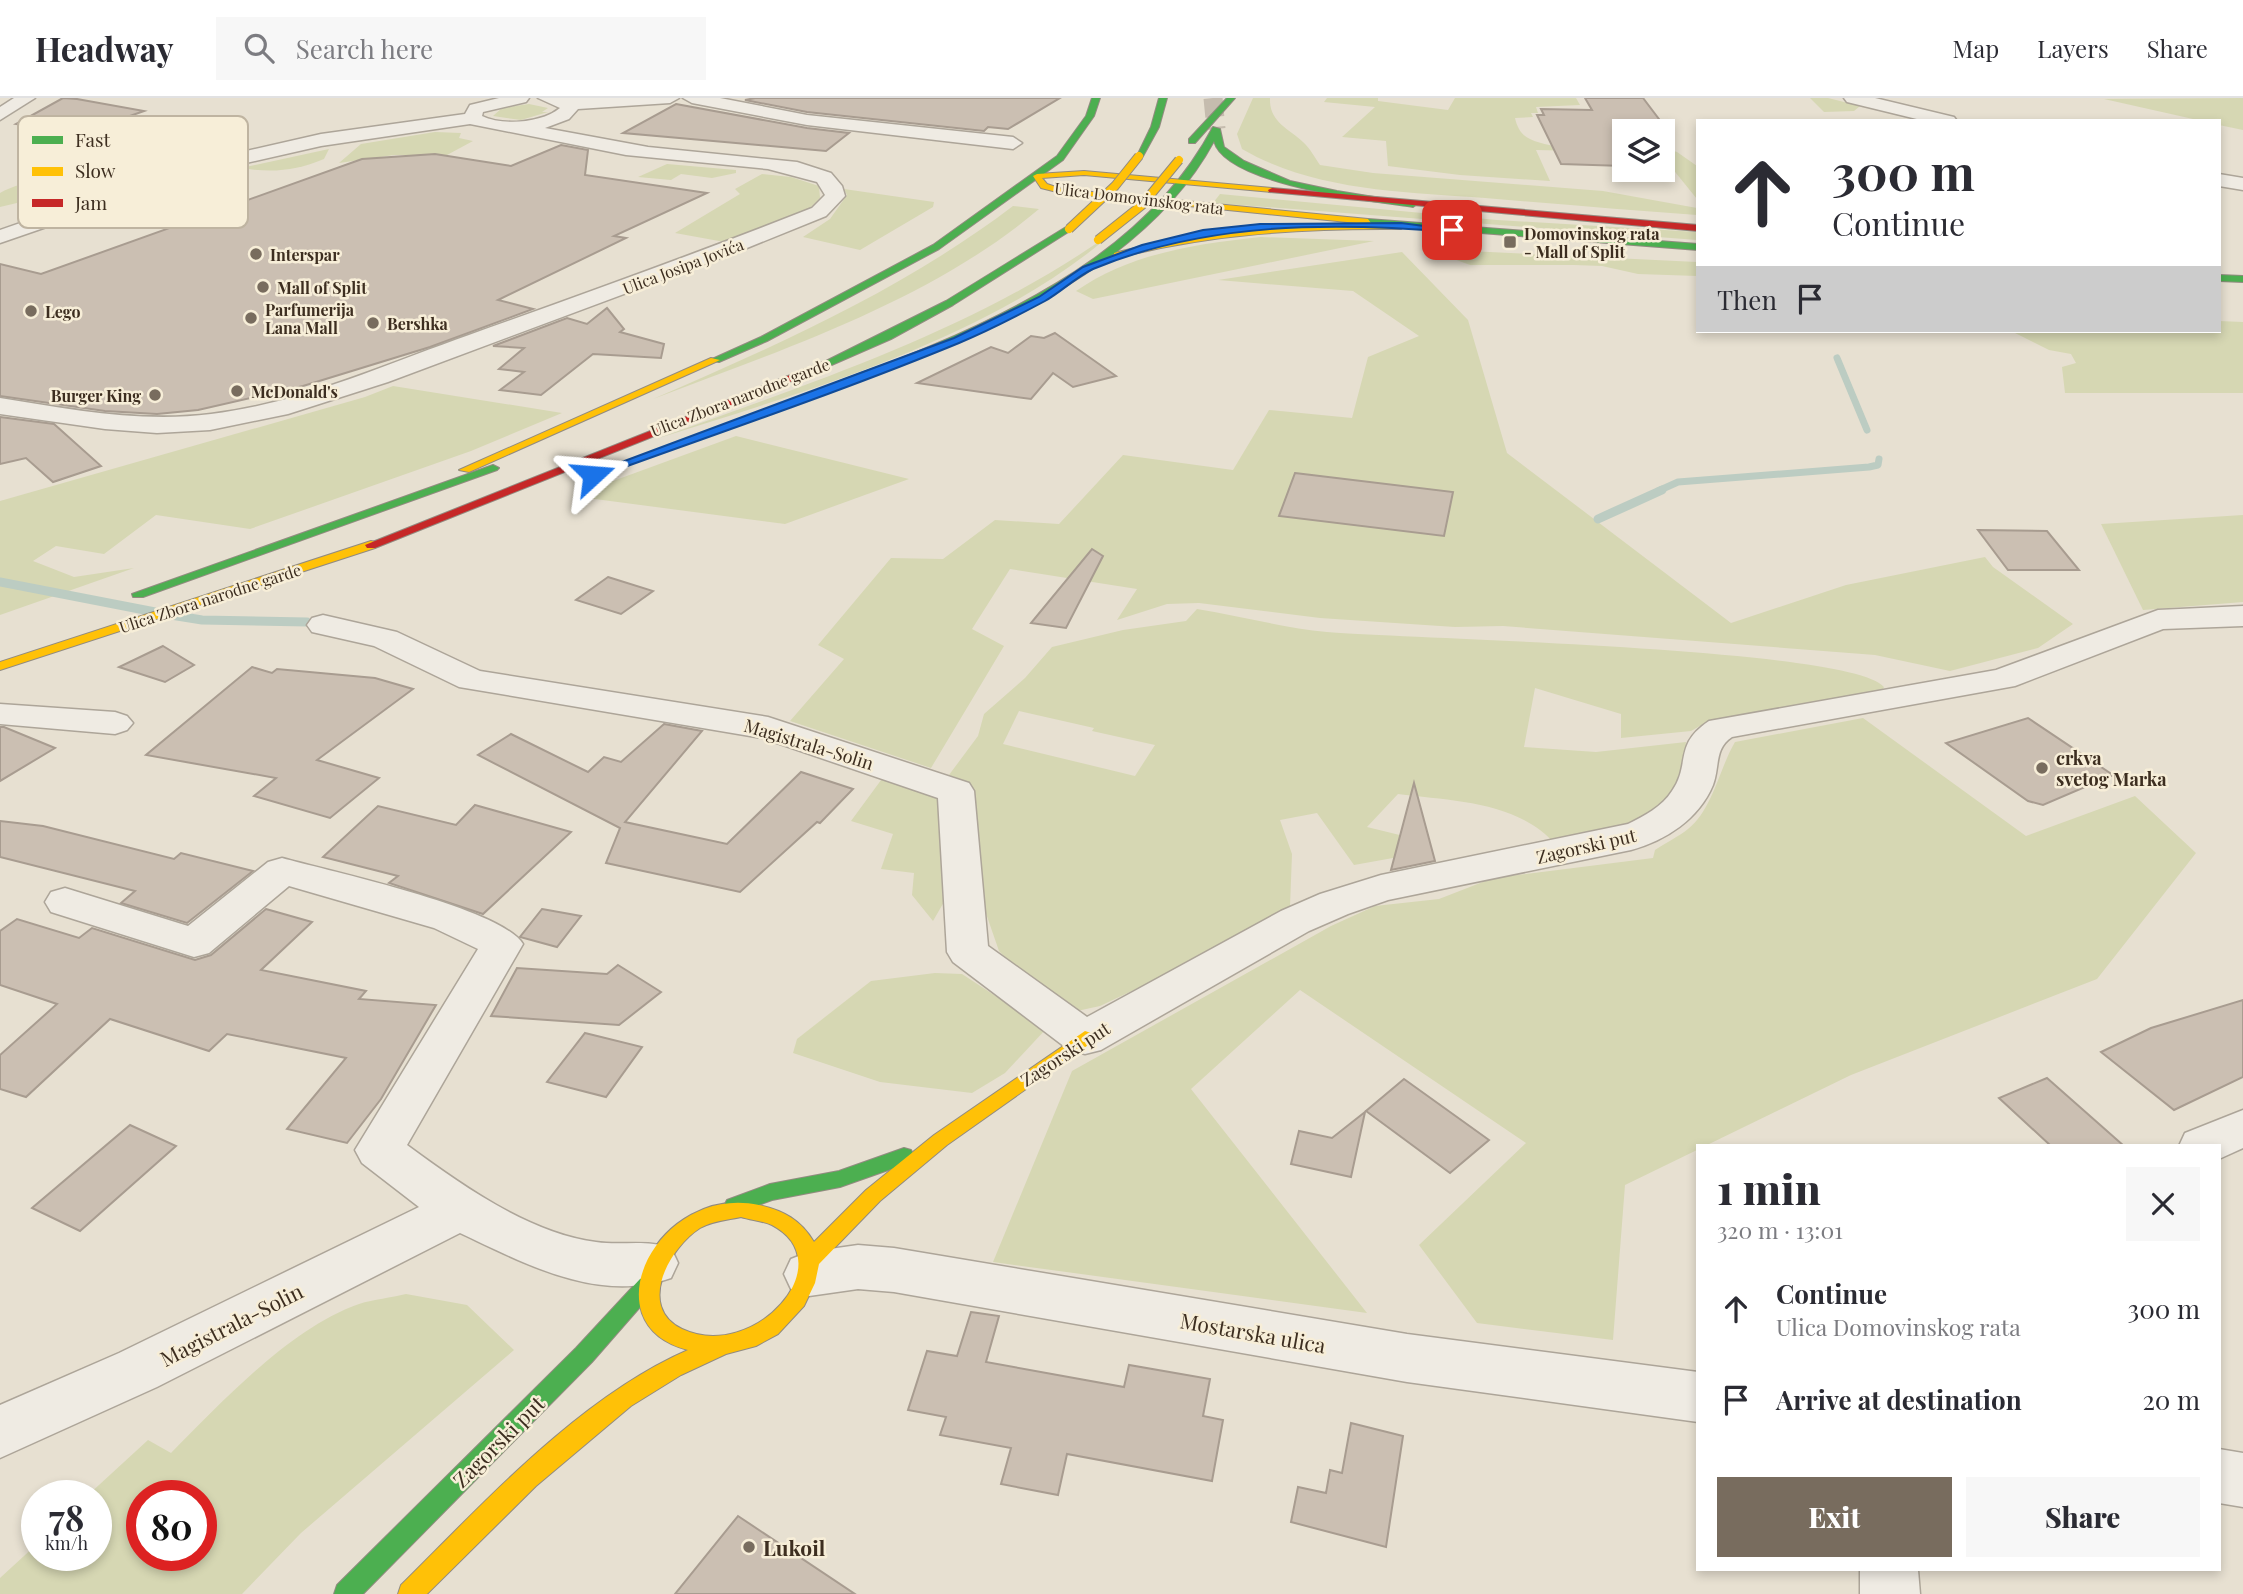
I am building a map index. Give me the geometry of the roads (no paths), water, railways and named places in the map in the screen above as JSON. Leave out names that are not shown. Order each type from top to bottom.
[{"type":"main road","points":[[298,538],[498,456],[764,339],[841,301],[936,247],[1037,176],[1069,147],[1090,116],[1096,98]]},
{"type":"main road","name":"Ulica Zbora narodne garde","points":[[6,664],[363,548],[633,438],[851,354],[983,285],[1069,229],[1115,186],[1139,156],[1155,127],[1163,98]]},
{"type":"main road","points":[[1092,244],[1149,198],[1231,98]]},
{"type":"main road","points":[[821,393],[987,327],[1043,299],[1150,219],[1182,183],[1216,130],[1216,143],[1226,154],[1253,169],[1307,186],[1413,204]]},
{"type":"main road","points":[[1059,208],[1104,162]]},
{"type":"main road","name":"Ulica Domovinskog rata","points":[[1037,176],[1084,173],[1696,228]]},
{"type":"main road","name":"Ulica Domovinskog rata","points":[[1037,176],[1044,186],[1061,191],[1165,203],[1401,226],[1696,247]]},
{"type":"main road","points":[[1086,269],[1145,246],[1203,233],[1288,225],[1401,226]]},
{"type":"main road","points":[[2221,278],[2243,279]]},
{"type":"main road","points":[[851,354],[958,317]]},
{"type":"main road","name":"Ulica Zbora narodne garde","points":[[117,601],[576,439]]},
{"type":"main road","points":[[363,548],[593,475]]},
{"type":"main road","name":"Zagorski put","points":[[810,1267],[850,1214],[926,1148],[1085,1038]]},
{"type":"main road","name":"Zagorski put","points":[[714,1213],[770,1192],[840,1179],[926,1148]]},
{"type":"main road","points":[[741,1209],[767,1212],[788,1222],[803,1238],[810,1267],[803,1294],[789,1314],[770,1329],[747,1341],[721,1346],[696,1345],[675,1337],[658,1323],[649,1306],[650,1274],[668,1241],[689,1224],[714,1213],[741,1209]]},
{"type":"main road","name":"Zagorski put","points":[[346,1594],[584,1355],[650,1274]]},
{"type":"main road","points":[[410,1594],[533,1472],[608,1410],[661,1374],[721,1346]]},
{"type":"street","points":[[0,102],[24,98]]},
{"type":"street","points":[[0,115],[24,98]]},
{"type":"street","points":[[472,118],[475,109],[520,98]]},
{"type":"street","points":[[547,98],[569,104],[670,98]]},
{"type":"street","points":[[692,98],[807,120],[1013,143]]},
{"type":"street","points":[[1853,98],[1940,119]]},
{"type":"street","points":[[248,156],[321,140],[472,118],[487,125],[517,126],[551,120],[568,112],[569,104]]},
{"type":"street","points":[[517,126],[567,139],[662,155],[665,150],[659,146],[582,132],[551,120]]},
{"type":"street","name":"Ulica Josipa Jovića","points":[[0,406],[86,421],[208,423],[265,413],[324,395],[658,276],[819,212],[835,196],[834,186],[829,180],[799,169],[662,155]]},
{"type":"street","points":[[2221,180],[2243,184]]},
{"type":"street","points":[[0,237],[26,228]]},
{"type":"street","name":"Zagorski put","points":[[1085,1038],[1295,922],[1334,904],[1381,888],[1631,838],[1659,826],[1682,805],[1698,775],[1700,750],[1706,738],[1721,728],[2003,678],[2158,620],[2243,616]]},
{"type":"street","name":"Magistrala-Solin","points":[[323,625],[385,639],[471,680],[768,728],[956,790],[968,952],[1085,1038]]},
{"type":"street","points":[[0,714],[115,723]]},
{"type":"street","points":[[65,902],[194,943],[282,871],[448,918],[502,944],[379,1150],[459,1210],[549,1251],[650,1274]]},
{"type":"street","points":[[2207,1144],[2243,1128]]},
{"type":"street","name":"Magistrala-Solin","points":[[0,1432],[138,1370],[459,1210]]},
{"type":"street","name":"Mostarska ulica","points":[[810,1267],[894,1270],[1407,1358],[1696,1397]]},
{"type":"street","points":[[2221,1476],[2243,1480]]},
{"type":"street","points":[[1889,1571],[1890,1594]]},
{"type":"waterway","points":[[1837,358],[1867,430]]},
{"type":"waterway","points":[[1658,491],[1678,482],[1869,467],[1878,465],[1879,459]]},
{"type":"waterway","points":[[1598,519],[1662,490]]},
{"type":"waterway","points":[[0,582],[155,612]]},
{"type":"waterway","points":[[171,615],[202,620],[307,622]]},
{"type":"tunnel","points":[[1213,98],[1216,129]]},
{"type":"place","name":"Domovinskog rata - Mall of Split","points":[[1510,242]]},
{"type":"place","name":"Interspar","points":[[256,254]]},
{"type":"place","name":"Mall of Split","points":[[263,287]]},
{"type":"place","name":"Lego","points":[[31,311]]},
{"type":"place","name":"Parfumerija Lana Mall","points":[[251,318]]},
{"type":"place","name":"Bershka","points":[[373,323]]},
{"type":"place","name":"McDonald's","points":[[237,391]]},
{"type":"place","name":"Burger King","points":[[155,395]]},
{"type":"place","name":"crkva svetog Marka","points":[[2042,768]]},
{"type":"place","name":"Lukoil","points":[[749,1547]]}]
